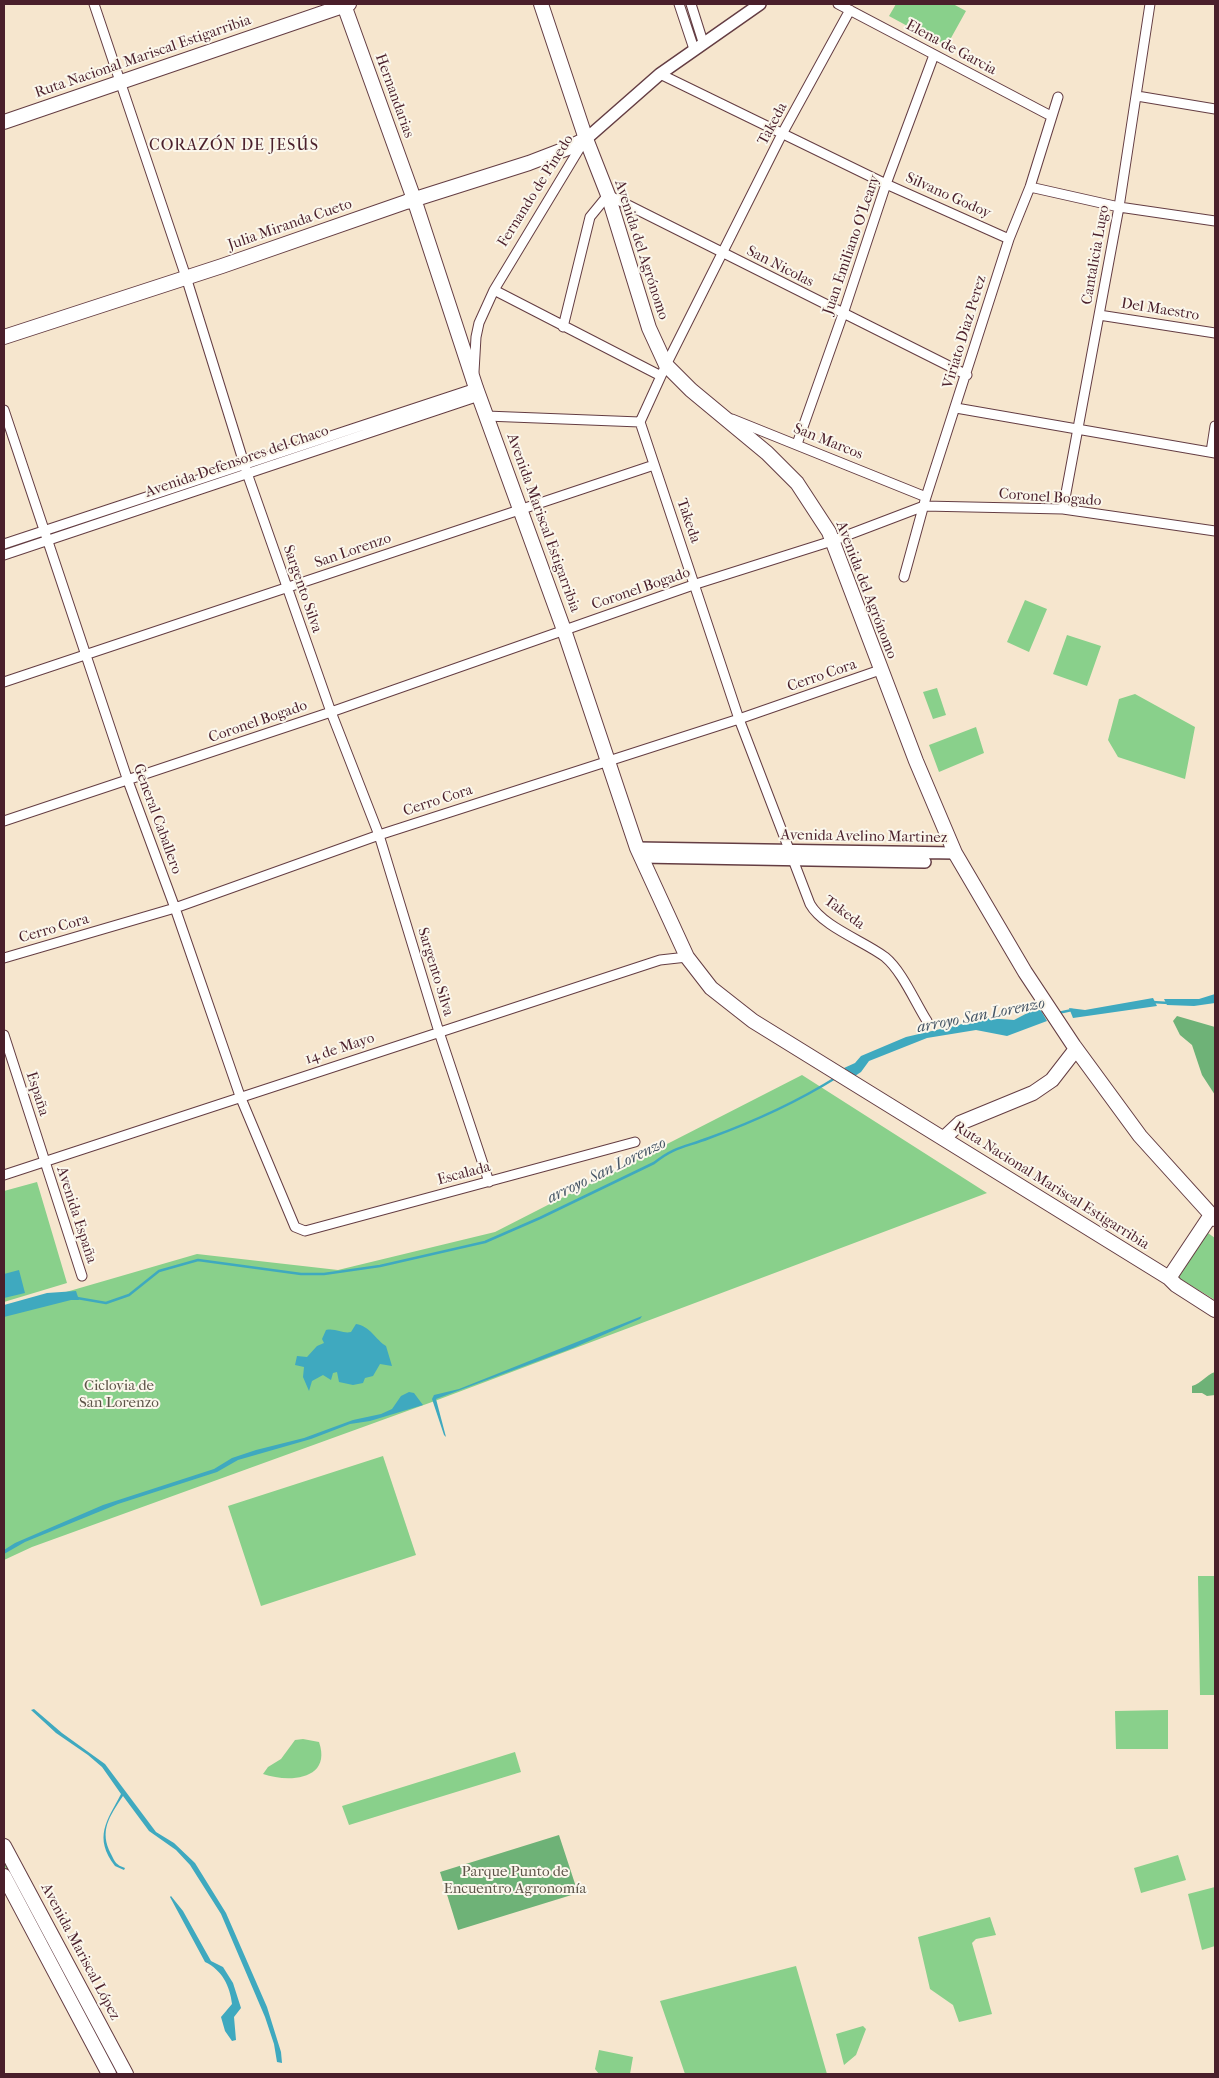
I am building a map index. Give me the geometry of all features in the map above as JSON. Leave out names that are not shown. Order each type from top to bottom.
[{"type":"highway","name":"Ruta Nacional Mariscal Estigarribia","points":[[4,122],[346,4]]},
{"type":"highway","name":"Hernandarias","points":[[346,4],[414,199]]},
{"type":"highway","name":"Avenida del Agrónomo","points":[[541,4],[586,139],[608,195],[648,328],[664,371],[767,453],[797,482],[829,532],[880,670],[955,853],[1025,972],[1075,1048]]},
{"type":"highway","name":"Julia Miranda Cueto","points":[[4,337],[414,199],[529,163],[586,139]]},
{"type":"highway","name":"Avenida Mariscal Estigarribia","points":[[414,199],[476,388],[564,630],[639,853],[688,957]]},
{"type":"highway","name":"Ruta Nacional Mariscal Estigarribia","points":[[688,957],[711,988],[729,1004],[868,1093],[1169,1278],[1176,1286],[1215,1310]]},
{"type":"highway","points":[[944,1138],[960,1123],[1034,1093],[1052,1080],[1075,1048],[1140,1136],[1213,1217],[1169,1278]]},
{"type":"highway","name":"Avenida Mariscal López","points":[[4,1846],[126,2074]]},
{"type":"highway","name":"Avenida Mariscal López","points":[[4,1876],[109,2074]]},
{"type":"main road","name":"Fernando de Pinedo","points":[[586,139],[660,74],[760,4]]},
{"type":"main road","name":"Avenida Avelino Martinez","points":[[639,853],[792,855],[955,853]]},
{"type":"street","name":"Sargento Silva","points":[[94,4],[186,277],[247,473],[331,712],[379,835],[439,1032],[489,1182]]},
{"type":"street","points":[[679,4],[694,49]]},
{"type":"street","points":[[691,4],[704,42]]},
{"type":"street","name":"Elena de Garcia","points":[[838,4],[1052,116]]},
{"type":"street","name":"Cantalicia Lugo","points":[[1064,509],[1119,207],[1150,4]]},
{"type":"street","name":"Takeda","points":[[850,10],[782,134],[640,422],[740,718],[814,911],[885,958],[895,968],[927,1021]]},
{"type":"street","name":"Juan Emiliano O'Leary","points":[[797,444],[844,314],[886,184],[934,55]]},
{"type":"street","name":"Silvano Godoy","points":[[660,74],[886,184],[1009,238]]},
{"type":"street","points":[[1136,96],[1215,109]]},
{"type":"street","name":"Viriato Diaz Perez","points":[[904,577],[925,501],[967,375],[1009,238],[1030,188],[1058,97]]},
{"type":"street","name":"Fernando de Pinedo","points":[[476,388],[476,337],[479,323],[494,290],[586,139]]},
{"type":"street","points":[[1030,188],[1119,207],[1215,221]]},
{"type":"street","points":[[564,327],[590,217],[608,195]]},
{"type":"street","name":"San Nicolas","points":[[608,195],[967,375]]},
{"type":"street","points":[[494,290],[564,327],[664,371]]},
{"type":"street","name":"Del Maestro","points":[[1100,315],[1215,333]]},
{"type":"street","name":"Avenida Defensores del Chaco","points":[[4,544],[244,463],[476,388]]},
{"type":"street","name":"Avenida Defensores del Chaco","points":[[4,555],[247,473],[476,388]]},
{"type":"street","points":[[956,408],[1213,452],[1215,426]]},
{"type":"street","name":"General Caballero","points":[[4,410],[128,781],[175,908],[240,1096],[292,1223],[300,1230]]},
{"type":"street","name":"San Marcos","points":[[719,414],[797,444],[925,501]]},
{"type":"street","points":[[486,416],[640,422]]},
{"type":"street","name":"San Lorenzo","points":[[4,682],[654,465]]},
{"type":"street","name":"Coronel Bogado","points":[[4,821],[331,712],[696,584],[832,541],[925,501],[1064,509],[1215,531]]},
{"type":"street","name":"Cerro Cora","points":[[4,958],[175,908],[379,835],[740,718],[880,670]]},
{"type":"street","name":"14 de Mayo","points":[[4,1175],[240,1096],[660,960],[688,957]]},
{"type":"street","name":"España","points":[[4,1035],[44,1162]]},
{"type":"street","name":"Escalada","points":[[300,1230],[305,1231],[635,1142]]},
{"type":"street","name":"Avenida España","points":[[44,1162],[82,1276]]},
{"type":"green space","points":[[896,4],[953,4],[966,11],[946,47],[889,16]]},
{"type":"green space","points":[[1025,600],[1047,609],[1029,652],[1007,642]]},
{"type":"green space","points":[[1067,635],[1101,646],[1087,686],[1053,674]]},
{"type":"green space","points":[[937,688],[946,715],[933,719],[923,692]]},
{"type":"green space","points":[[1135,694],[1195,727],[1185,779],[1118,757],[1108,740],[1119,699]]},
{"type":"green space","points":[[976,727],[984,753],[939,772],[929,745]]},
{"type":"green space","points":[[1177,1016],[1215,1027],[1215,1095],[1202,1075],[1192,1045],[1180,1035],[1173,1021]]},
{"type":"green space","name":"Ciclovia de San Lorenzo","points":[[802,1075],[987,1193],[432,1402],[32,1547],[4,1560],[4,1310],[197,1254],[338,1270],[495,1232]]},
{"type":"green space","points":[[37,1182],[67,1283],[4,1302],[4,1191]]},
{"type":"green space","points":[[1205,1231],[1215,1238],[1215,1300],[1174,1275]]},
{"type":"green space","points":[[1215,1372],[1215,1395],[1207,1396],[1202,1393],[1192,1393],[1192,1386]]},
{"type":"green space","points":[[383,1456],[416,1555],[261,1606],[228,1506]]},
{"type":"green space","points":[[1198,1576],[1215,1576],[1215,1695],[1200,1695]]},
{"type":"green space","points":[[1168,1710],[1168,1749],[1116,1749],[1115,1711]]},
{"type":"green space","points":[[303,1739],[319,1742],[321,1755],[319,1764],[314,1771],[306,1776],[296,1778],[273,1777],[263,1774],[268,1767],[281,1759],[295,1740]]},
{"type":"green space","points":[[515,1752],[521,1772],[349,1825],[342,1806]]},
{"type":"green space","name":"Parque Punto de Encuentro Agronomía","points":[[559,1835],[578,1893],[458,1930],[440,1872]]},
{"type":"green space","points":[[1178,1855],[1186,1880],[1141,1893],[1134,1868]]},
{"type":"green space","points":[[4,1857],[120,2074],[116,2074],[4,1865]]},
{"type":"green space","points":[[1215,1887],[1215,1946],[1202,1950],[1188,1894]]},
{"type":"green space","points":[[990,1917],[996,1935],[976,1939],[972,1943],[992,2014],[959,2022],[953,2005],[930,1989],[918,1937]]},
{"type":"green space","points":[[796,1966],[827,2074],[685,2074],[660,2001]]},
{"type":"green space","points":[[863,2026],[866,2029],[856,2055],[844,2065],[836,2034]]},
{"type":"green space","points":[[599,2050],[633,2057],[630,2074],[599,2074],[595,2069]]},
{"type":"water","points":[[1215,994],[1215,1003],[1194,1006],[1167,1005],[1164,999],[1199,999]]},
{"type":"water","points":[[1153,998],[1157,1006],[1073,1018],[1069,1008],[1085,1010]]},
{"type":"water","points":[[1039,1007],[1047,1021],[1007,1036],[976,1030],[927,1038],[869,1061],[861,1072],[855,1076],[844,1068],[855,1063],[861,1056],[906,1037],[988,1018],[1014,1020]]},
{"type":"water","points":[[19,1270],[25,1293],[4,1298],[4,1274]]},
{"type":"water","points":[[76,1291],[79,1300],[71,1300],[4,1317],[4,1305],[47,1293]]},
{"type":"water","points":[[642,1316],[640,1319],[573,1348],[436,1399],[446,1437],[444,1435],[432,1399],[434,1395],[459,1389]]},
{"type":"water","points":[[356,1324],[365,1327],[386,1346],[392,1366],[380,1364],[373,1376],[365,1378],[363,1383],[353,1385],[339,1382],[337,1372],[333,1373],[331,1380],[323,1375],[312,1381],[309,1391],[303,1377],[304,1367],[295,1365],[297,1356],[307,1357],[317,1346],[324,1343],[322,1339],[326,1330],[351,1332]]},
{"type":"water","points":[[409,1392],[414,1393],[423,1405],[370,1421],[350,1424],[311,1439],[238,1460],[217,1472],[118,1504],[25,1542],[4,1554],[4,1550],[15,1543],[103,1505],[214,1469],[232,1458],[256,1450],[304,1438],[353,1420],[381,1414],[392,1409],[401,1396]]},
{"type":"water","points":[[34,1709],[62,1733],[105,1764],[156,1832],[174,1843],[195,1863],[226,1913],[267,2007],[281,2052],[282,2063],[277,2062],[274,2044],[265,2017],[221,1914],[190,1865],[176,1850],[149,1831],[123,1796],[107,1824],[106,1831],[107,1846],[112,1857],[125,1868],[124,1870],[115,1866],[108,1856],[105,1846],[104,1829],[121,1794],[102,1767],[56,1733],[31,1710]]},
{"type":"water","points":[[171,1896],[183,1911],[211,1961],[223,1967],[233,1983],[241,2008],[234,2017],[236,2040],[232,2041],[225,2031],[221,2017],[232,2004],[227,1985],[216,1969],[205,1962]]},
{"type":"waterway","name":"arroyo San Lorenzo","points":[[1152,1002],[1169,1003]]},
{"type":"waterway","name":"arroyo San Lorenzo","points":[[1058,1013],[1072,1010]]},
{"type":"waterway","name":"arroyo San Lorenzo","points":[[77,1298],[106,1303],[129,1295],[159,1271],[198,1260],[301,1274],[324,1274],[380,1266],[485,1242],[540,1218],[654,1163],[675,1150],[725,1132],[774,1111],[837,1077]]},
{"type":"district","name":"CORAZÓN DE JESÚS","points":[[234,146]]}]
